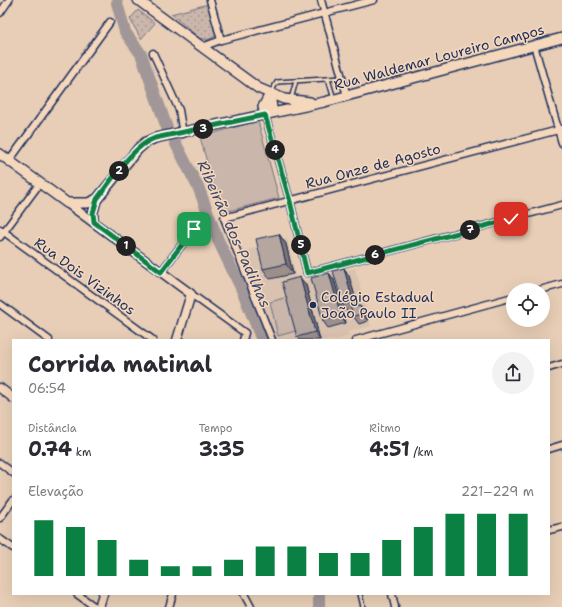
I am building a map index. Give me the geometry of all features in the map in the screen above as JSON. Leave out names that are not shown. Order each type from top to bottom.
[{"type":"main road","name":"Rua Waldemar Loureiro Campos","points":[[138,0],[251,83],[270,94],[290,100],[324,102]]},
{"type":"main road","name":"Rua Waldemar Loureiro Campos","points":[[97,199],[141,146],[155,138],[183,134],[324,102],[562,38]]},
{"type":"main road","points":[[265,115],[263,107],[270,94]]},
{"type":"main road","points":[[0,154],[67,203],[88,203],[97,199]]},
{"type":"street","points":[[0,13],[10,0]]},
{"type":"street","points":[[210,0],[221,40]]},
{"type":"street","points":[[321,0],[347,96]]},
{"type":"street","points":[[202,47],[221,40],[374,0]]},
{"type":"street","points":[[9,161],[110,22]]},
{"type":"street","points":[[534,46],[560,129],[562,142]]},
{"type":"street","points":[[153,53],[178,110],[183,134]]},
{"type":"street","points":[[265,115],[290,201],[307,273],[562,206]]},
{"type":"street","name":"Rua Onze de Agosto","points":[[272,339],[224,218],[560,129]]},
{"type":"street","points":[[1,233],[40,183]]},
{"type":"street","points":[[94,222],[93,213],[97,199]]},
{"type":"street","points":[[67,203],[245,333],[243,339]]},
{"type":"street","points":[[161,272],[200,222]]},
{"type":"street","name":"Rua Dois Vizinhos","points":[[1,233],[152,339]]},
{"type":"street","points":[[550,287],[562,284]]},
{"type":"street","points":[[177,339],[191,294]]},
{"type":"street","points":[[360,339],[506,299]]},
{"type":"street","points":[[0,304],[48,339]]},
{"type":"street","points":[[550,368],[562,364]]},
{"type":"street","points":[[0,388],[12,397]]},
{"type":"street","points":[[550,449],[562,445]]},
{"type":"street","points":[[0,464],[12,472]]},
{"type":"street","points":[[0,518],[12,501]]},
{"type":"street","points":[[550,530],[562,527]]},
{"type":"street","points":[[0,539],[12,547]]},
{"type":"street","points":[[78,595],[95,607]]},
{"type":"street","points":[[99,607],[103,595]]},
{"type":"street","points":[[169,607],[173,595]]},
{"type":"street","points":[[245,595],[251,607]]},
{"type":"street","points":[[392,595],[395,607]]},
{"type":"lane","points":[[270,94],[277,82],[343,78]]},
{"type":"lane","points":[[328,79],[334,99]]},
{"type":"lane","points":[[290,100],[296,81]]},
{"type":"lane","points":[[360,595],[363,607]]},
{"type":"shaded area","points":[[208,4],[216,31],[215,36],[207,40],[199,38],[171,14]]},
{"type":"shaded area","points":[[138,10],[155,23],[141,39],[130,19]]},
{"type":"shaded area","points":[[258,121],[279,198],[221,213],[200,137]]},
{"type":"shaded area","name":"Colégio Estadual João Paulo II","points":[[287,239],[297,283],[355,268],[371,326],[348,332],[349,336],[339,339],[274,339],[244,251]]},
{"type":"shaded area","points":[[287,297],[296,331],[278,336],[270,302]]},
{"type":"building","points":[[279,234],[286,264],[263,269],[256,239]]},
{"type":"building","points":[[344,268],[353,302],[343,305],[333,271]]},
{"type":"building","points":[[329,273],[341,316],[323,321],[311,278]]},
{"type":"building","points":[[300,277],[315,332],[297,337],[282,282]]},
{"type":"building","points":[[354,304],[355,307],[360,306],[363,314],[353,316],[350,305]]},
{"type":"waterway","name":"Ribeirão dos Padilhas","points":[[117,3],[125,32],[141,54],[167,128]]},
{"type":"waterway","name":"Ribeirão dos Padilhas","points":[[175,142],[199,189],[218,240],[243,292],[262,339]]},
{"type":"waterway","name":"Ribeirão dos Padilhas","points":[[319,595],[319,607]]},
{"type":"place","name":"Colégio Estadual João Paulo II","points":[[313,305]]},
{"type":"route","points":[[194,229],[161,272],[94,222],[94,206],[97,199],[135,152],[146,142],[155,138],[172,136],[265,115],[290,201],[307,273],[511,219]]}]
